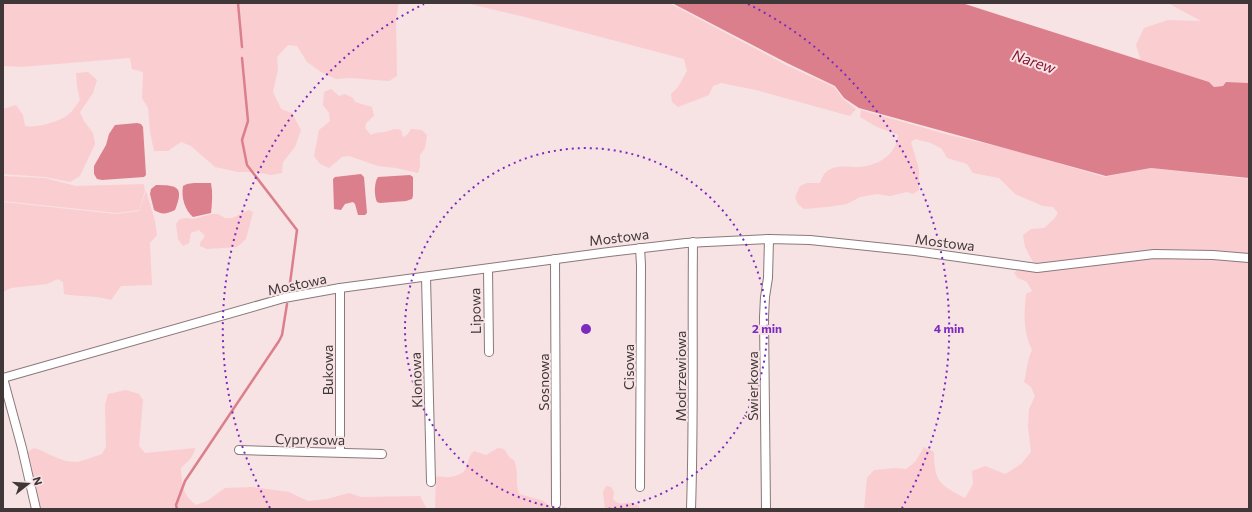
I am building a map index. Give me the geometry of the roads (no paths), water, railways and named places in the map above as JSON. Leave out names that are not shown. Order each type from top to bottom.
[{"type":"street","name":"Mostowa","points":[[3,378],[284,298],[340,288],[693,242],[768,239],[810,240],[922,252],[1037,268],[1154,254],[1213,255],[1249,258]]},
{"type":"street","name":"Świerkowa","points":[[766,509],[764,317],[768,278],[768,239]]},
{"type":"street","name":"Modrzewiowa","points":[[692,509],[693,242]]},
{"type":"street","name":"Cisowa","points":[[640,248],[640,487]]},
{"type":"street","name":"Sosnowa","points":[[555,259],[556,504]]},
{"type":"street","name":"Lipowa","points":[[488,269],[489,352]]},
{"type":"street","name":"Klonowa","points":[[426,277],[431,482]]},
{"type":"street","name":"Bukowa","points":[[340,288],[340,452]]},
{"type":"street","points":[[3,378],[22,448],[36,509]]},
{"type":"street","name":"Cyprysowa","points":[[239,450],[382,454]]},
{"type":"water","name":"Narew","points":[[672,3],[962,3],[1209,82],[1214,87],[1223,86],[1226,82],[1249,83],[1249,178],[1151,168],[1106,176],[859,108],[844,98],[835,86],[787,63]]},
{"type":"water","points":[[141,124],[143,127],[146,175],[144,177],[102,180],[97,179],[94,174],[94,166],[106,145],[109,134],[115,125]]},
{"type":"water","points":[[361,174],[364,177],[367,213],[365,215],[358,215],[353,202],[345,204],[341,210],[334,209],[333,179],[335,177]]},
{"type":"water","points":[[410,175],[413,177],[412,199],[406,201],[377,202],[375,189],[378,177]]},
{"type":"water","points":[[194,183],[211,183],[211,213],[193,217],[188,211],[183,199],[183,186]]},
{"type":"water","points":[[156,185],[170,186],[177,189],[179,196],[175,210],[159,213],[154,210],[150,194],[151,189]]},
{"type":"waterway","points":[[238,3],[242,47]]},
{"type":"waterway","points":[[242,58],[248,121],[242,140],[247,165],[297,230],[289,291]]},
{"type":"waterway","points":[[177,509],[176,505],[185,481],[279,341],[282,335],[287,304]]}]
